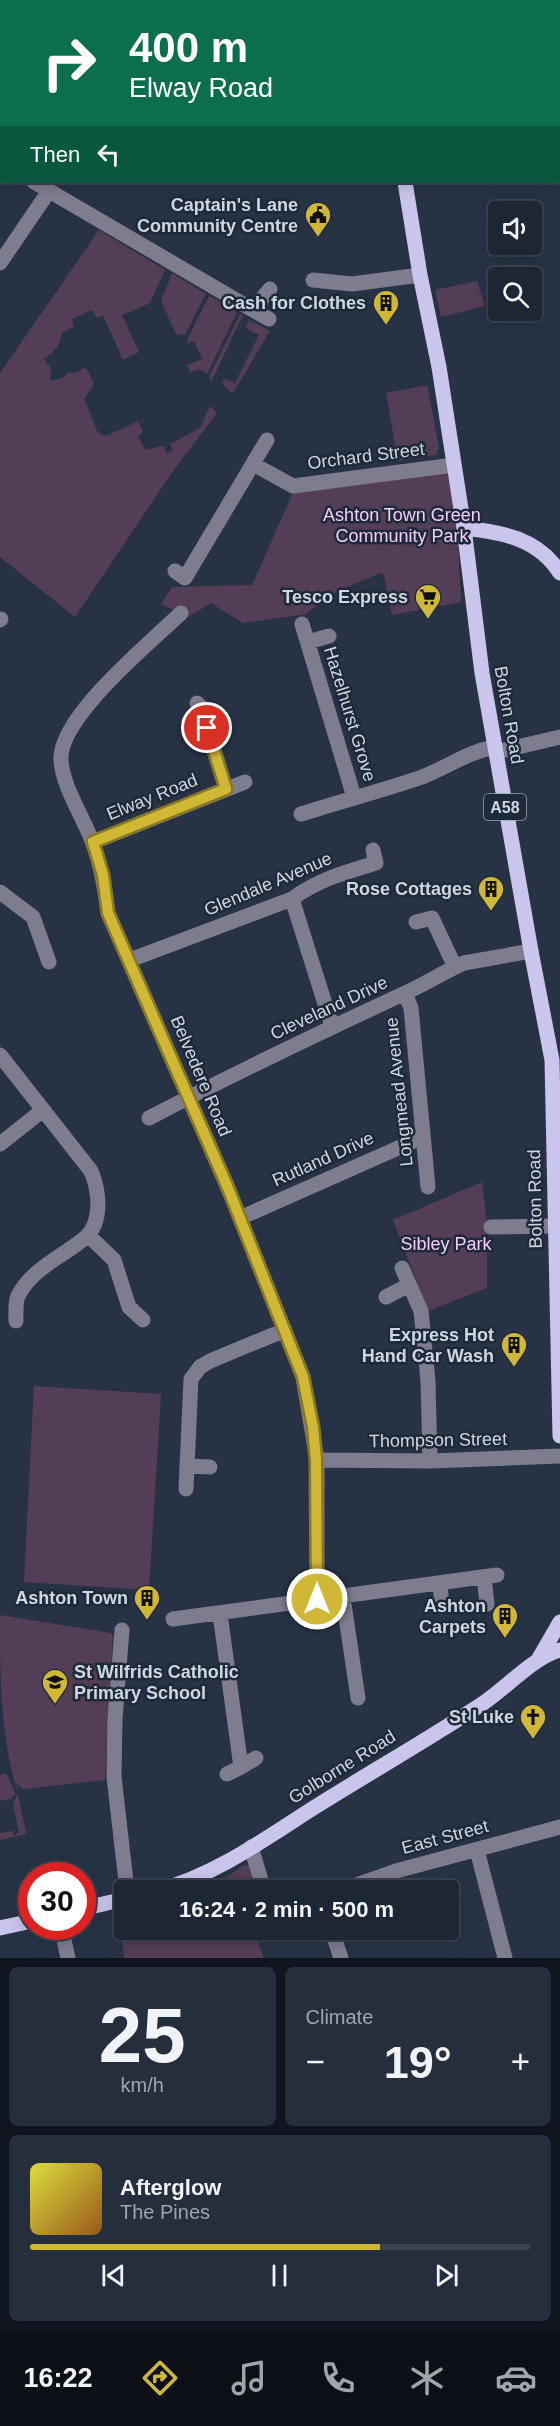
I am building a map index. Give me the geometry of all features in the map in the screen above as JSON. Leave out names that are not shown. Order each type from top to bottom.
[{"type":"main road","name":"Bolton Road","points":[[405,183],[420,275],[439,367],[464,528],[482,673],[495,749],[531,951],[554,1036],[554,1227],[560,1436]]},
{"type":"main road","points":[[464,528],[504,533],[523,541],[553,562],[560,573]]},
{"type":"main road","name":"Golborne Road","points":[[536,1662],[560,1622]]},
{"type":"main road","name":"Golborne Road","points":[[187,1880],[201,1875],[251,1847],[484,1702],[536,1662],[560,1650]]},
{"type":"main road","points":[[96,1906],[114,1901]]},
{"type":"main road","points":[[0,1928],[18,1924]]},
{"type":"street","points":[[36,183],[269,319]]},
{"type":"street","points":[[0,263],[49,191]]},
{"type":"street","points":[[313,280],[352,284],[420,275]]},
{"type":"street","points":[[253,310],[270,289]]},
{"type":"street","points":[[184,578],[267,440]]},
{"type":"street","name":"Orchard Street","points":[[253,464],[293,486],[454,465]]},
{"type":"street","name":"Belvedere Road","points":[[181,613],[86,706],[63,742],[61,760],[67,781],[93,842],[103,875],[108,913],[240,1218],[303,1377],[313,1427],[316,1460],[317,1599]]},
{"type":"street","name":"Hazelhurst Grove","points":[[302,624],[354,797]]},
{"type":"street","name":"Hazelhurst Grove","points":[[308,642],[329,636]]},
{"type":"street","name":"Elway Road","points":[[196,703],[204,710],[207,728],[226,789]]},
{"type":"street","name":"Hazelhurst Grove","points":[[301,814],[425,776],[476,751],[560,737]]},
{"type":"street","name":"Elway Road","points":[[93,842],[245,782]]},
{"type":"street","name":"Glendale Avenue","points":[[130,960],[292,899],[302,891],[335,875],[376,863],[374,850]]},
{"type":"street","points":[[0,892],[41,921],[49,962]]},
{"type":"street","points":[[292,899],[332,1026]]},
{"type":"street","points":[[416,922],[437,916],[455,967]]},
{"type":"street","name":"Cleveland Drive","points":[[149,1118],[464,963],[531,951]]},
{"type":"street","name":"Longmead Avenue","points":[[405,993],[411,1008],[428,1187]]},
{"type":"street","points":[[0,1055],[91,1171],[98,1186],[99,1202],[88,1236],[44,1265],[18,1295],[16,1321]]},
{"type":"street","points":[[0,1144],[43,1110]]},
{"type":"street","name":"Rutland Drive","points":[[240,1218],[423,1137]]},
{"type":"street","points":[[491,1227],[554,1227]]},
{"type":"street","points":[[88,1236],[114,1260],[124,1310],[143,1320]]},
{"type":"street","points":[[402,1268],[421,1311],[428,1381],[430,1461]]},
{"type":"street","points":[[386,1297],[409,1285]]},
{"type":"street","points":[[186,1489],[191,1379],[200,1367],[210,1361],[285,1330]]},
{"type":"street","name":"Thompson Street","points":[[316,1460],[430,1461],[560,1456]]},
{"type":"street","points":[[187,1466],[210,1467]]},
{"type":"street","points":[[173,1619],[490,1576],[487,1604]]},
{"type":"street","points":[[440,1584],[442,1607]]},
{"type":"street","points":[[343,1597],[358,1698]]},
{"type":"street","points":[[220,1614],[234,1770],[256,1758]]},
{"type":"street","points":[[122,1630],[115,1719],[114,1777],[126,1880]]},
{"type":"street","name":"East Street","points":[[369,1880],[396,1870],[560,1827]]},
{"type":"street","points":[[251,1847],[261,1880]]},
{"type":"street","points":[[477,1850],[505,1958]]},
{"type":"street","points":[[64,1940],[68,1958]]},
{"type":"street","points":[[335,1940],[341,1958]]},
{"type":"green space","points":[[99,230],[165,270],[150,303],[122,315],[139,352],[123,360],[103,315],[97,318],[92,310],[72,319],[74,327],[62,333],[56,348],[44,359],[51,368],[50,379],[52,381],[64,377],[67,373],[75,373],[86,367],[94,384],[84,399],[98,433],[106,436],[138,421],[143,432],[138,436],[145,450],[163,446],[167,453],[173,450],[170,444],[200,428],[210,406],[217,413],[173,471],[75,617],[0,557],[0,373]]},
{"type":"green space","points":[[172,273],[206,294],[185,335],[176,334],[161,301]]},
{"type":"green space","points":[[477,281],[485,306],[441,317],[435,290]]},
{"type":"green space","points":[[209,296],[237,312],[207,374],[199,369],[190,372],[187,365],[202,359],[194,341],[188,343],[187,340]]},
{"type":"green space","points":[[240,314],[243,315],[211,382],[209,377]]},
{"type":"green space","points":[[249,320],[270,331],[233,393],[225,387],[222,381],[225,379],[235,383],[259,335],[246,328]]},
{"type":"green space","points":[[427,385],[439,448],[436,455],[398,461],[386,393]]},
{"type":"green space","name":"Ashton Town Green Community Park","points":[[454,465],[461,602],[392,615],[384,575],[380,573],[330,595],[306,614],[243,623],[211,603],[188,617],[161,604],[172,587],[252,585],[294,490]]},
{"type":"green space","name":"Sibley Park","points":[[482,1182],[487,1225],[487,1288],[428,1311],[393,1220]]},
{"type":"green space","points":[[34,1386],[161,1394],[149,1590],[24,1582]]},
{"type":"green space","name":"St Wilfrids Catholic Primary School","points":[[0,1615],[113,1635],[105,1780],[23,1789],[16,1783],[18,1793],[4,1728]]},
{"type":"green space","points":[[4,1773],[15,1793],[12,1798],[0,1801],[0,1775]]},
{"type":"green space","points":[[18,1793],[26,1834],[0,1840],[0,1833],[13,1831],[13,1835],[19,1833],[13,1804]]},
{"type":"green space","points":[[244,1865],[249,1866],[253,1880],[222,1880]]},
{"type":"green space","points":[[122,1940],[257,1940],[264,1958],[124,1958]]},
{"type":"place","name":"Captain's Lane Community Centre","points":[[318,238]]},
{"type":"place","name":"Cash for Clothes","points":[[386,326]]},
{"type":"place","name":"Tesco Express","points":[[428,620]]},
{"type":"place","name":"Rose Cottages","points":[[491,912]]},
{"type":"place","name":"Express Hot Hand Car Wash","points":[[514,1368]]},
{"type":"place","name":"Ashton Town","points":[[147,1621]]},
{"type":"place","name":"Ashton Carpets","points":[[505,1639]]},
{"type":"place","name":"St Wilfrids Catholic Primary School","points":[[55,1705]]},
{"type":"place","name":"St Luke","points":[[533,1740]]},
{"type":"route","points":[[207,728],[226,789],[93,842],[103,875],[108,913],[228,1188],[303,1377],[313,1427],[316,1460],[317,1599]]}]
